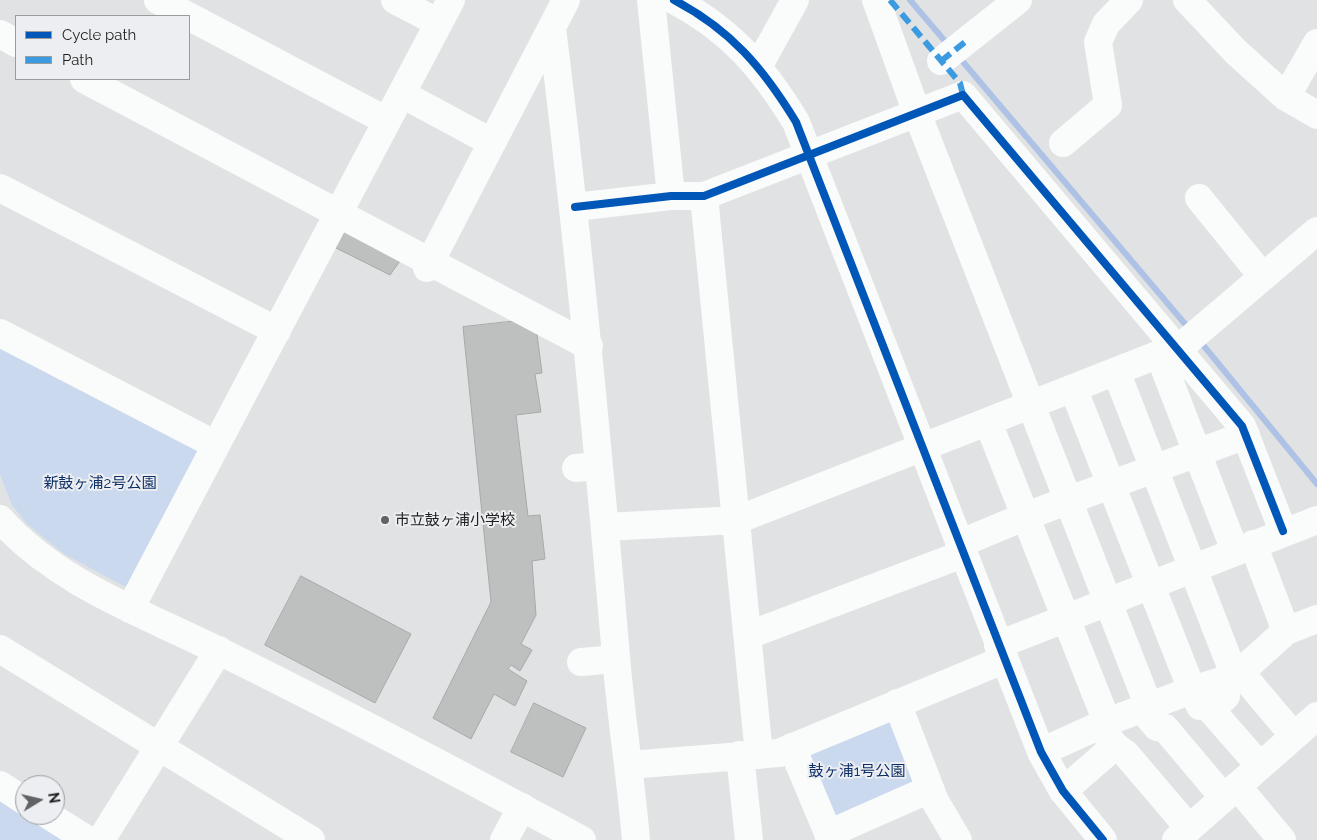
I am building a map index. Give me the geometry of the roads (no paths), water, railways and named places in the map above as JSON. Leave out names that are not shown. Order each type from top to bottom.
[{"type":"street","points":[[158,0],[186,15]]},
{"type":"street","points":[[130,608],[277,331],[337,213],[445,12],[395,0]]},
{"type":"street","points":[[428,265],[566,0]]},
{"type":"street","points":[[670,0],[743,49],[758,66],[796,122],[1041,752],[1063,791],[1103,840]]},
{"type":"street","points":[[670,0],[671,196]]},
{"type":"street","points":[[758,66],[795,0]]},
{"type":"street","points":[[876,0],[917,113],[1153,718],[1282,840]]},
{"type":"street","points":[[941,61],[1018,0]]},
{"type":"street","points":[[1063,143],[1108,104],[1098,42],[1106,24],[1130,0]]},
{"type":"street","points":[[1187,0],[1236,52],[1286,97],[1317,116]]},
{"type":"street","points":[[190,17],[387,121]]},
{"type":"street","points":[[552,28],[574,207],[606,527],[616,659],[636,840]]},
{"type":"street","points":[[0,34],[15,42]]},
{"type":"street","points":[[1286,97],[1317,43]]},
{"type":"street","points":[[86,80],[337,213],[428,265],[588,346]]},
{"type":"street","points":[[402,94],[491,142]]},
{"type":"street","points":[[574,207],[671,196],[704,196],[963,95],[1173,348],[1242,426],[1283,531]]},
{"type":"street","points":[[0,188],[277,331]]},
{"type":"street","points":[[704,196],[749,635],[749,840]]},
{"type":"street","points":[[1199,198],[1263,277]]},
{"type":"street","points":[[606,527],[737,520],[1173,348],[1206,325],[1317,231]]},
{"type":"street","points":[[0,333],[216,446]]},
{"type":"street","points":[[1173,348],[1196,451],[1286,631]]},
{"type":"street","points":[[1116,371],[1193,568],[1240,676],[1294,736]]},
{"type":"street","points":[[1073,388],[1150,585],[1205,703],[1259,765]]},
{"type":"street","points":[[988,422],[1112,737],[1183,834],[1259,765],[1317,716]]},
{"type":"street","points":[[749,635],[961,549],[1026,516],[1196,451],[1246,434]]},
{"type":"street","points":[[0,519],[30,548],[66,574],[130,608],[219,650],[582,840]]},
{"type":"street","points":[[629,765],[779,753],[897,703],[1065,618],[1283,531],[1317,520]]},
{"type":"street","points":[[1041,752],[1112,737],[1153,718],[1205,703],[1240,676],[1286,631],[1317,619]]},
{"type":"street","points":[[0,649],[311,840]]},
{"type":"street","points":[[102,840],[219,650]]},
{"type":"street","points":[[581,662],[616,659]]},
{"type":"street","points":[[897,703],[930,789],[958,840]]},
{"type":"street","points":[[1063,791],[1112,737],[1153,718]]},
{"type":"street","points":[[792,747],[829,837],[930,789]]},
{"type":"street","points":[[0,785],[15,795]]},
{"type":"street","points":[[504,840],[522,807]]},
{"type":"street","points":[[64,825],[88,840]]},
{"type":"waterway","points":[[910,0],[950,47]]},
{"type":"waterway","points":[[958,56],[1191,331]]},
{"type":"waterway","points":[[1199,340],[1317,484]]},
{"type":"place","name":"市立鼓ヶ浦小学校","points":[[385,520]]},
{"type":"park label","name":"新鼓ヶ浦2号公園","points":[[100,483]]},
{"type":"park label","name":"鼓ヶ浦1号公園","points":[[857,771]]}]
